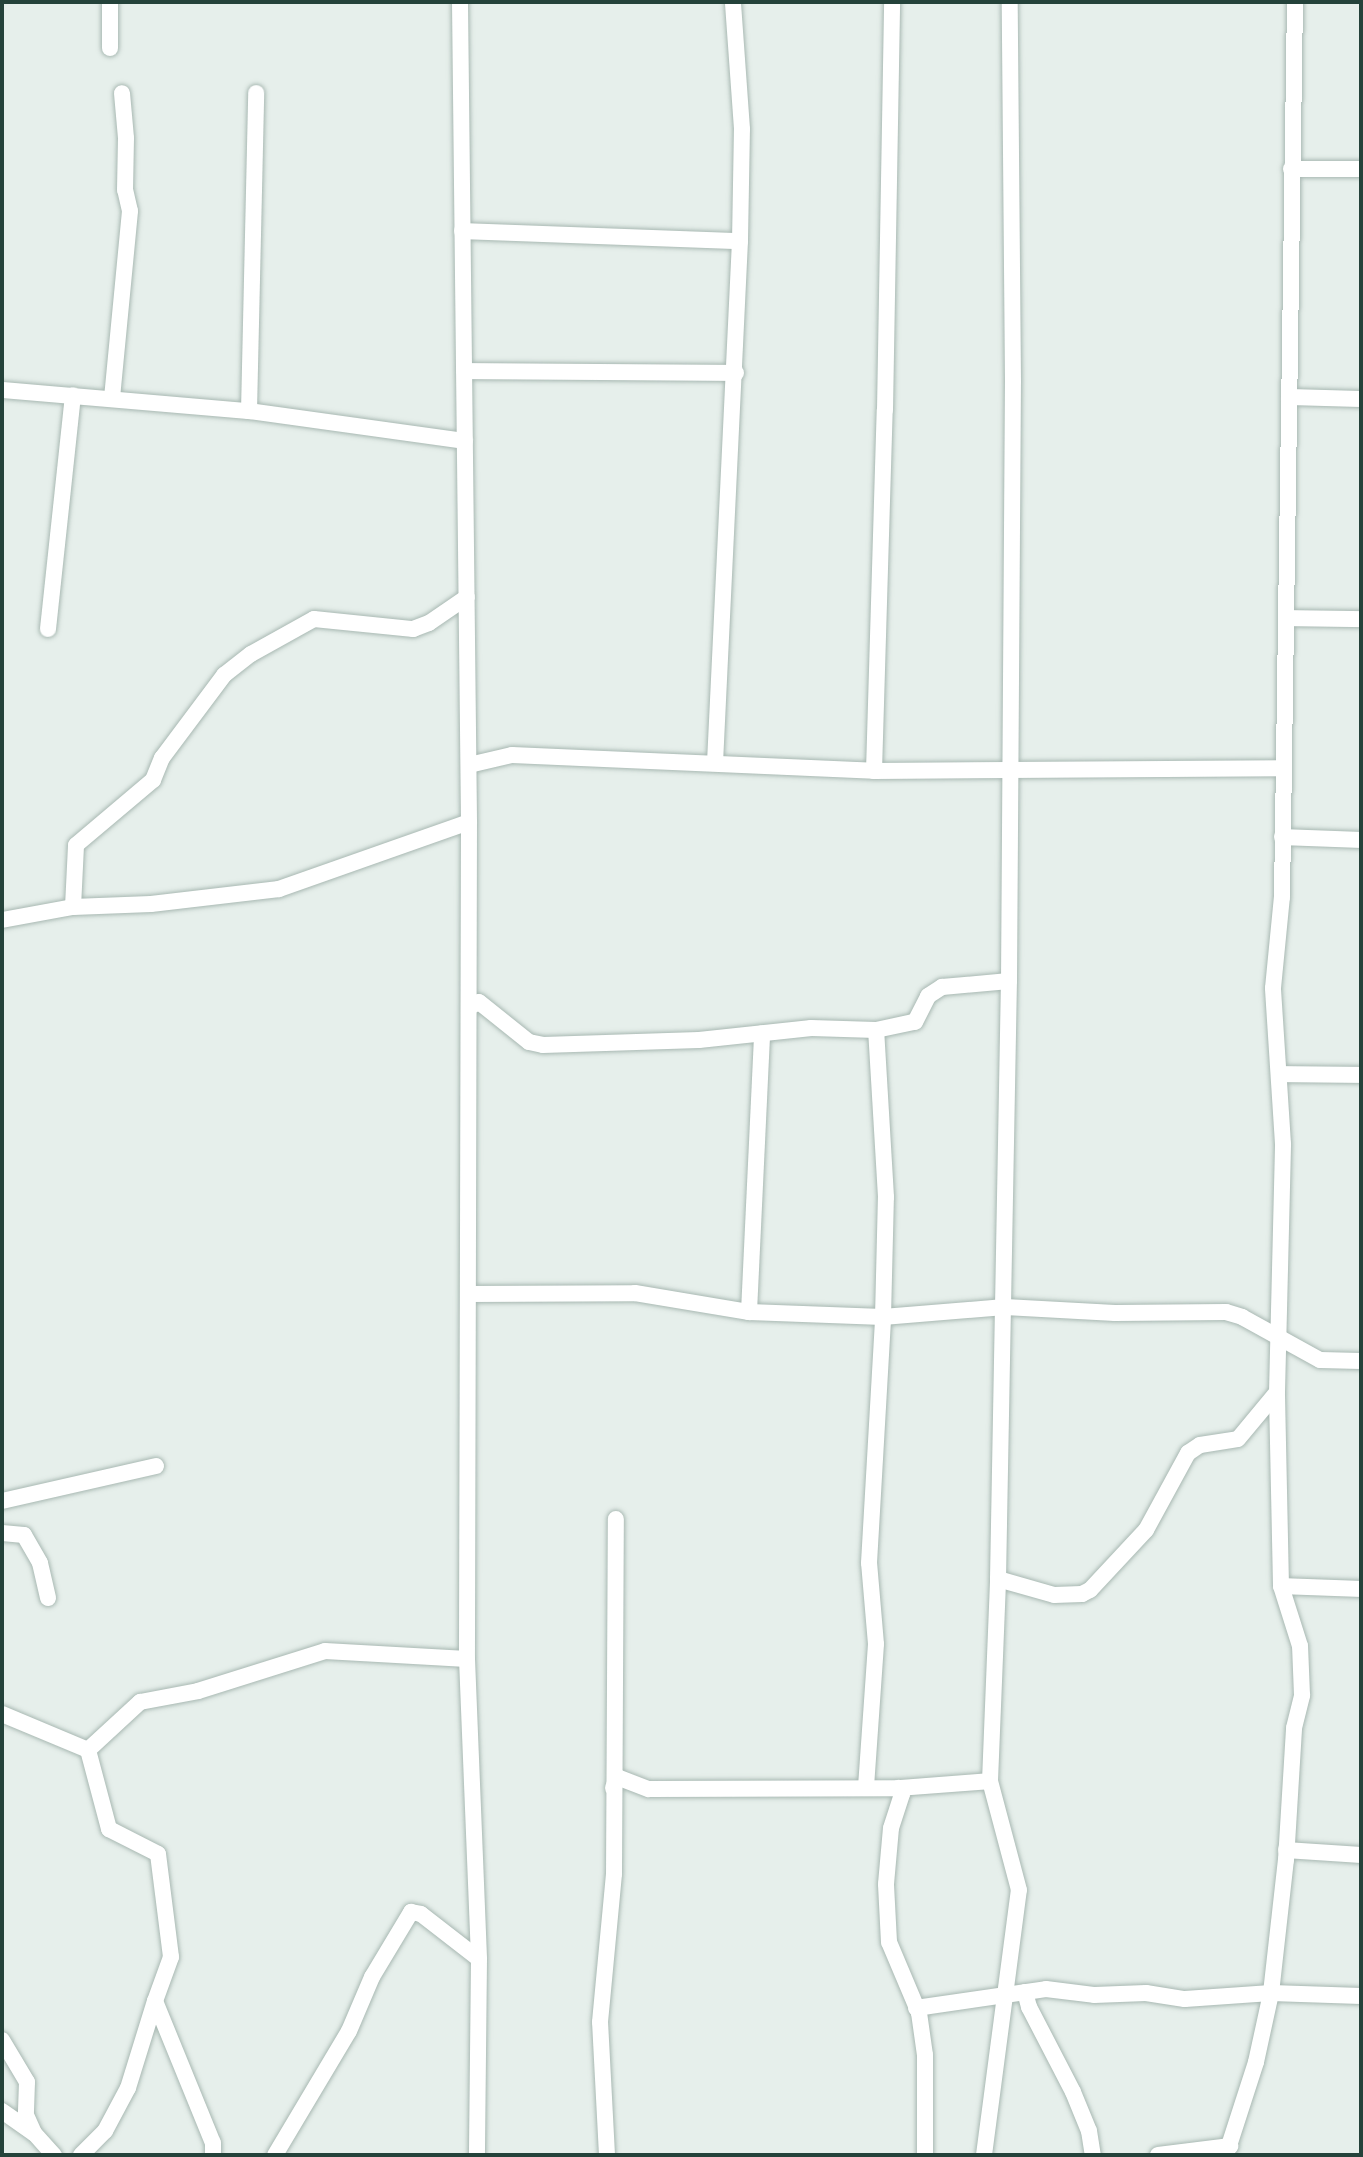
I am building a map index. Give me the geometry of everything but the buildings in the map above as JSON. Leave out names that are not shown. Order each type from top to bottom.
[{"type":"street","points":[[110,2],[110,48]]},
{"type":"street","points":[[460,2],[469,822],[467,1659],[479,1959],[477,2155]]},
{"type":"street","points":[[715,763],[736,373],[740,241],[742,129],[733,2]]},
{"type":"street","points":[[874,771],[886,397],[892,2]]},
{"type":"street","points":[[984,2155],[1019,1890],[990,1780],[999,1579],[1009,981],[1013,382],[1010,2]]},
{"type":"street","points":[[1158,2155],[1228,2151],[1256,2062],[1271,1993],[1286,1850],[1294,1728],[1302,1695],[1300,1646],[1281,1586],[1277,1392],[1283,1144],[1273,988],[1281,933],[1282,768],[1288,618],[1295,2]]},
{"type":"street","points":[[112,398],[130,211],[125,190],[126,138],[122,93]]},
{"type":"street","points":[[249,411],[256,93]]},
{"type":"street","points":[[1292,169],[1361,169]]},
{"type":"street","points":[[462,231],[740,241]]},
{"type":"street","points":[[464,371],[736,373]]},
{"type":"street","points":[[2,390],[249,411],[465,441]]},
{"type":"street","points":[[48,629],[73,395]]},
{"type":"street","points":[[1289,397],[1361,398]]},
{"type":"street","points":[[72,907],[76,845],[153,780],[162,758],[224,675],[251,654],[314,619],[413,629],[429,623],[467,597]]},
{"type":"street","points":[[1288,618],[1361,619]]},
{"type":"street","points":[[468,765],[512,755],[874,771],[1282,768]]},
{"type":"street","points":[[2,920],[72,907],[151,904],[279,889],[469,822]]},
{"type":"street","points":[[1282,837],[1361,840]]},
{"type":"street","points":[[469,1007],[479,1002],[529,1042],[543,1045],[699,1040],[821,1027],[876,1030],[915,1022],[928,996],[942,987],[1009,981]]},
{"type":"street","points":[[866,1787],[876,1644],[869,1563],[883,1317],[886,1197],[876,1030]]},
{"type":"street","points":[[749,1312],[762,1033]]},
{"type":"street","points":[[1279,1074],[1361,1075]]},
{"type":"street","points":[[468,1294],[635,1293],[749,1312],[883,1317],[1005,1307],[1115,1314],[1226,1312],[1320,1360],[1361,1361]]},
{"type":"street","points":[[999,1579],[1046,1594],[1082,1594],[1090,1590],[1146,1530],[1188,1453],[1200,1445],[1238,1439],[1277,1392]]},
{"type":"street","points":[[2,1501],[156,1466]]},
{"type":"street","points":[[607,2155],[600,2021],[603,1964],[613,1902],[612,1788],[617,1519]]},
{"type":"street","points":[[2,1534],[24,1535],[40,1563],[48,1598]]},
{"type":"street","points":[[1281,1586],[1361,1589]]},
{"type":"street","points":[[88,1750],[140,1702],[198,1691],[325,1651],[467,1659]]},
{"type":"street","points":[[2,1730],[2,1716],[88,1750]]},
{"type":"street","points":[[82,2155],[105,2131],[128,2088],[171,1957],[158,1854],[109,1829],[88,1750]]},
{"type":"street","points":[[612,1788],[617,1777],[649,1789],[899,1788],[990,1780]]},
{"type":"street","points":[[899,1788],[902,1794],[891,1828],[886,1884],[889,1942],[916,2008],[925,2055],[925,2155]]},
{"type":"street","points":[[1286,1850],[1361,1855]]},
{"type":"street","points":[[275,2155],[349,2031],[372,1977],[411,1912],[421,1914],[479,1959]]},
{"type":"street","points":[[916,2008],[1046,1989],[1094,1995],[1133,1992],[1185,1999],[1271,1993],[1361,1996]]},
{"type":"street","points":[[1025,1992],[1029,2007],[1073,2092],[1089,2132],[1093,2155]]},
{"type":"street","points":[[155,2001],[213,2143],[213,2155]]},
{"type":"street","points":[[2,2040],[27,2082],[26,2115],[33,2133]]},
{"type":"street","points":[[2,2111],[33,2133],[54,2155]]}]
